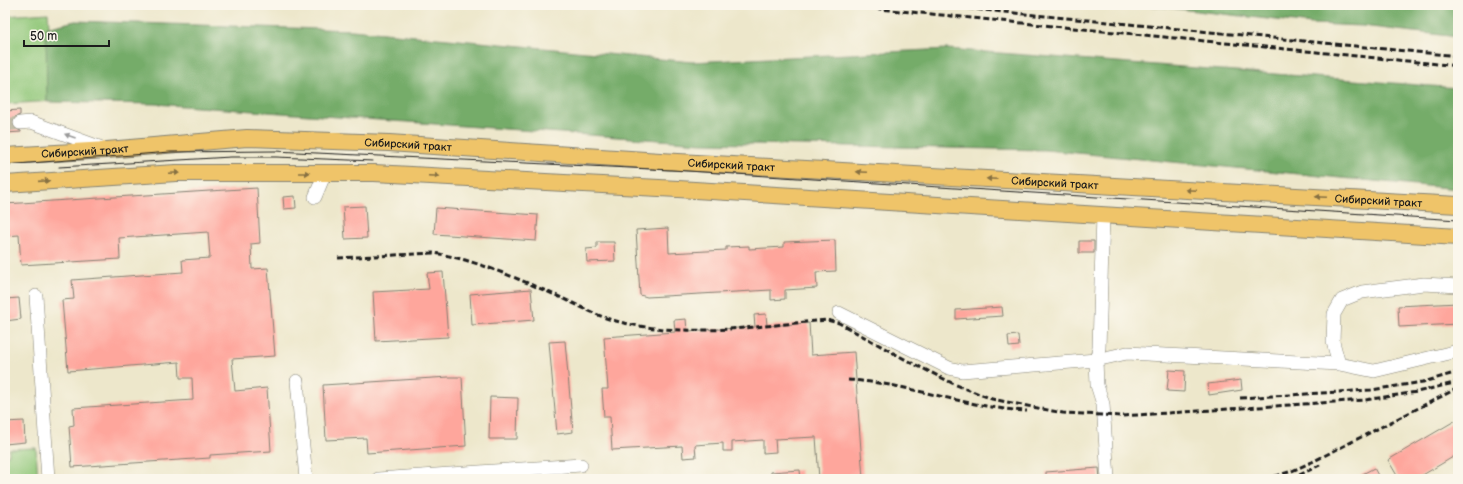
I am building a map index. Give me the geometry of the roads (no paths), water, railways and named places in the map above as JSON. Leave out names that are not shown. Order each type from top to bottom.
[{"type":"main road","name":"Сибирский тракт","points":[[5,156],[107,150],[248,138],[388,143],[668,161],[1458,205]]},
{"type":"main road","points":[[5,184],[176,173],[374,173],[1458,237]]},
{"type":"lane","points":[[20,123],[31,122],[107,150]]},
{"type":"lane","points":[[315,197],[325,173]]},
{"type":"lane","points":[[1103,215],[1099,348],[1096,360],[1097,384],[1103,404],[1108,479]]},
{"type":"lane","points":[[1339,364],[1333,342],[1334,314],[1342,300],[1362,292],[1424,284],[1458,286]]},
{"type":"lane","points":[[36,296],[48,479]]},
{"type":"lane","points":[[839,313],[949,368],[962,371],[1096,360],[1127,353],[1339,364],[1374,371],[1458,351]]},
{"type":"lane","points":[[297,381],[306,479]]},
{"type":"lane","points":[[378,479],[581,465]]},
{"type":"tunnel","points":[[5,125],[20,123]]},
{"type":"tram line","points":[[5,165],[170,152],[275,151],[672,170],[1458,220]]},
{"type":"tram line","points":[[59,167],[231,157],[276,157],[373,161]]},
{"type":"railway","points":[[840,5],[1458,66]]},
{"type":"railway","points":[[932,5],[1458,56]]},
{"type":"railway","points":[[338,258],[433,253],[449,256],[482,265],[515,278],[597,315],[636,325],[663,329],[718,330],[827,320],[839,323],[908,361],[954,384],[992,399],[1063,413],[1122,416],[1365,400],[1417,392],[1458,382]]},
{"type":"railway","points":[[1240,398],[1371,390],[1423,382],[1458,372]]},
{"type":"railway","points":[[848,380],[871,382],[982,405],[1027,411]]},
{"type":"railway","points":[[1266,479],[1292,471],[1312,462],[1458,388]]},
{"type":"railway","points":[[1291,479],[1320,465]]}]
